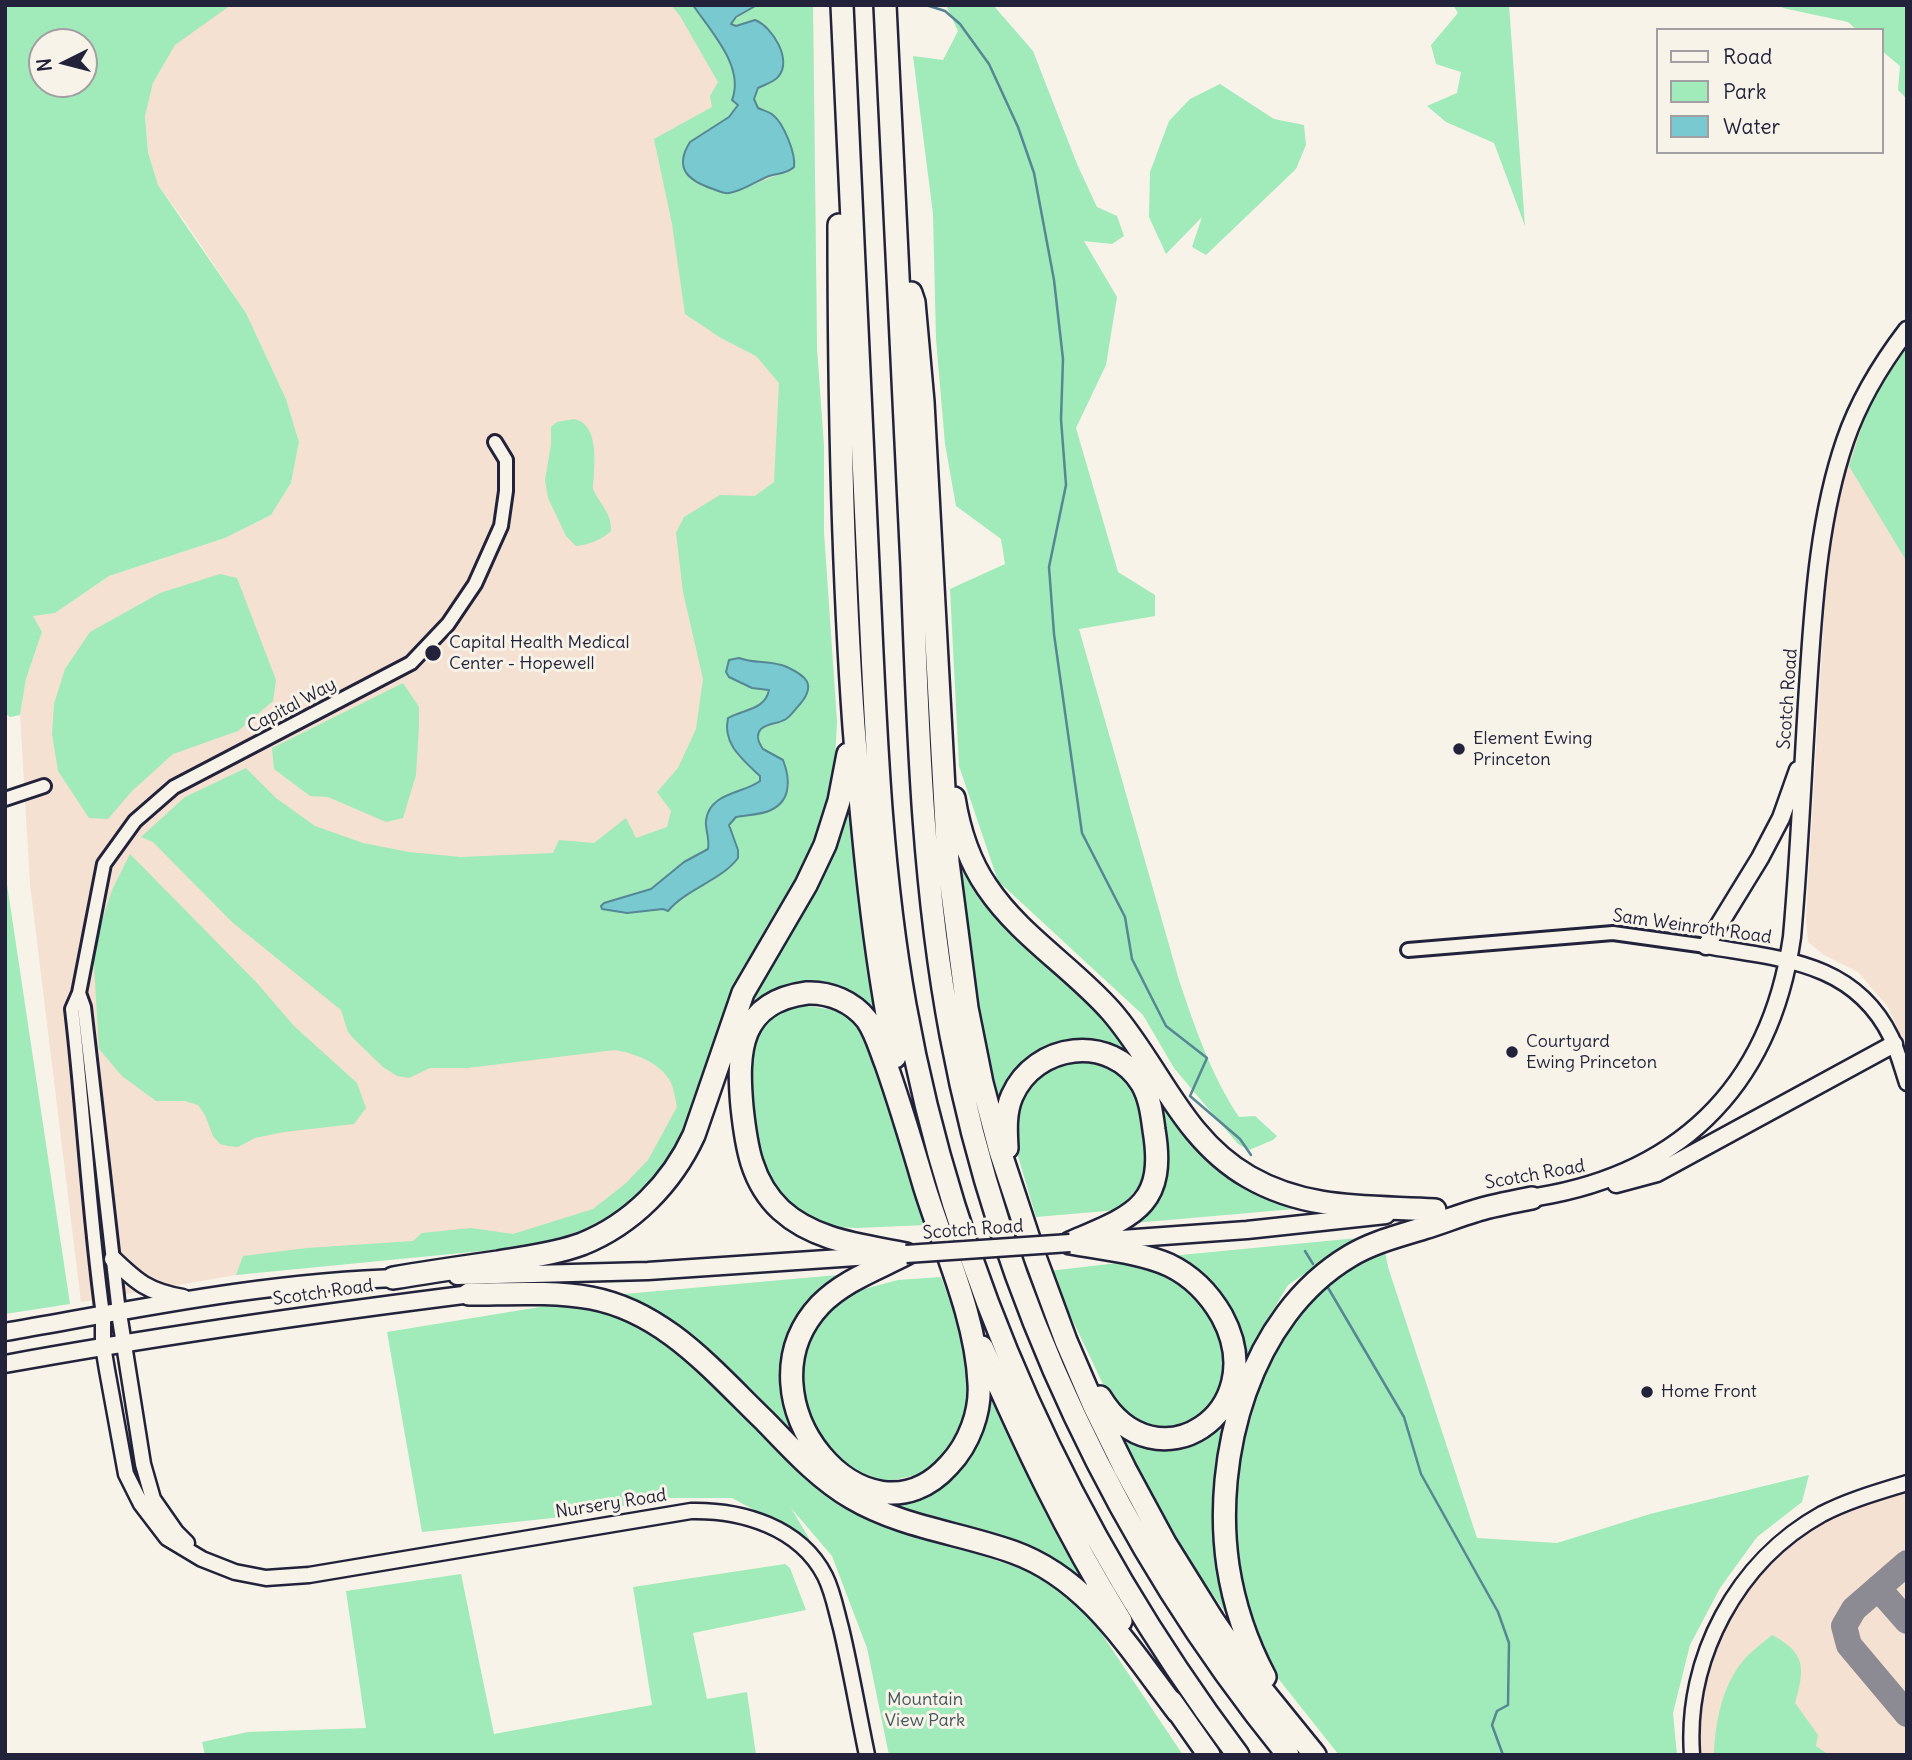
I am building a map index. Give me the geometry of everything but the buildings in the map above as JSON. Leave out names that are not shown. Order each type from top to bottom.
[{"type":"highway","points":[[840,5],[839,345],[852,692],[863,842],[876,956],[915,1155]]},
{"type":"highway","points":[[840,5],[879,795],[896,944],[919,1072],[937,1147],[979,1282],[1039,1429],[1125,1589],[1187,1685],[1238,1755]]},
{"type":"highway","points":[[885,5],[924,815],[942,983],[951,1039],[1008,1249],[1047,1353],[1088,1442],[1131,1525],[1198,1636],[1242,1699],[1288,1755]]},
{"type":"highway","points":[[898,254],[914,302],[920,360],[947,862],[974,1046],[991,1118],[1045,1284],[1094,1406],[1165,1543],[1248,1671],[1312,1751]]},
{"type":"highway","points":[[935,631],[946,751],[965,843],[980,876],[1007,914],[1110,1010],[1193,1129],[1236,1169],[1284,1195],[1319,1203],[1435,1210]]},
{"type":"highway","points":[[393,1278],[543,1255],[578,1245],[605,1233],[634,1213],[673,1171],[689,1146],[699,1122],[748,982],[806,885],[828,837],[846,767],[852,692]]},
{"type":"highway","points":[[802,994],[828,995],[855,1008],[867,1020],[875,1035],[915,1155],[962,1300],[973,1344],[979,1391],[972,1427],[955,1459],[931,1480],[900,1491],[870,1489],[839,1474],[814,1448],[799,1419],[792,1381],[798,1345],[813,1315],[832,1294],[906,1254],[855,1244],[813,1231],[782,1211],[760,1183],[751,1164],[747,1146],[740,1052],[754,1021],[776,1002],[802,994]]},
{"type":"highway","points":[[1020,1213],[1010,1170],[1006,1136],[1008,1111],[1017,1087],[1034,1067],[1061,1053],[1091,1051],[1117,1060],[1135,1075],[1147,1097],[1156,1143],[1156,1177],[1149,1194],[1131,1214],[1070,1243]]},
{"type":"highway","points":[[1312,1751],[1287,1716],[1262,1671],[1237,1609],[1228,1566],[1224,1517],[1226,1484],[1240,1414],[1252,1373],[1267,1341],[1293,1304],[1317,1279],[1349,1256],[1385,1240],[1475,1211],[1532,1198]]},
{"type":"highway","points":[[1045,1284],[1076,1352],[1098,1392],[1113,1416],[1126,1427],[1149,1436],[1177,1437],[1204,1426],[1224,1406],[1234,1382],[1234,1351],[1225,1322],[1204,1291],[1182,1272],[1168,1265],[1148,1258],[1070,1243]]},
{"type":"highway","points":[[469,1294],[562,1294],[625,1307],[653,1321],[695,1353],[808,1464],[845,1494],[890,1515],[1014,1552],[1065,1579],[1086,1596],[1106,1619],[1209,1755]]},
{"type":"highway","points":[[962,1300],[1030,1457],[1066,1526],[1109,1602],[1178,1712]]},
{"type":"main road","name":"Scotch Road","points":[[5,1332],[282,1287],[393,1278],[648,1272],[1247,1230],[1532,1198],[1579,1189],[1619,1176],[1655,1157],[1689,1133],[1728,1095],[1766,1034],[1782,991],[1795,912],[1818,568],[1835,477],[1845,440],[1863,398],[1879,368],[1907,330]]},
{"type":"main road","points":[[1706,946],[1760,858],[1781,818],[1798,770],[1805,733]]},
{"type":"main road","points":[[1579,1189],[1630,1181],[1657,1173],[1894,1044]]},
{"type":"main road","points":[[113,1259],[139,1284],[170,1296],[192,1300]]},
{"type":"main road","name":"Scotch Road","points":[[5,1363],[124,1342],[340,1310],[648,1272]]},
{"type":"street","name":"Capital Way","points":[[111,1314],[94,1250],[86,1172],[85,1124],[72,1009],[79,993],[104,864],[135,821],[174,787],[411,663],[448,624],[475,584],[501,526],[506,491],[506,460],[495,442]]},
{"type":"street","points":[[5,799],[44,786]]},
{"type":"street","name":"Sam Weinroth Road","points":[[1408,950],[1603,933],[1625,934],[1789,960],[1822,970],[1854,990],[1878,1016],[1894,1044],[1907,1083]]},
{"type":"street","name":"Capital Way","points":[[79,993],[84,1007],[113,1259],[111,1314]]},
{"type":"street","name":"Nursery Road","points":[[111,1314],[124,1342],[143,1464],[153,1499],[176,1532],[202,1559]]},
{"type":"street","name":"Nursery Road","points":[[111,1314],[103,1346],[126,1474],[141,1504],[167,1538],[202,1559],[235,1572],[266,1578],[309,1575],[691,1511],[720,1510],[750,1517],[780,1531],[806,1550],[824,1574],[833,1596],[847,1652],[867,1755]]},
{"type":"street","points":[[1692,1755],[1692,1722],[1700,1673],[1717,1626],[1745,1581],[1778,1545],[1821,1515],[1857,1498],[1907,1483]]},
{"type":"shaded area","name":"Capital Health Medical Center - Hopewell","points":[[183,5],[813,5],[817,349],[824,447],[824,533],[837,722],[775,912],[729,997],[687,1127],[586,1229],[236,1275],[81,1302],[30,884],[20,715],[26,679],[42,632],[32,616],[55,613],[109,576],[225,538],[271,515],[291,483],[299,442],[286,399],[246,313],[158,185],[148,152],[145,116],[153,83],[175,45]]},
{"type":"shaded area","points":[[1907,344],[1907,1049],[1888,1007],[1858,972],[1824,955],[1808,942],[1806,918],[1827,568],[1840,486],[1855,435],[1872,396]]},
{"type":"shaded area","points":[[1907,1492],[1907,1755],[1699,1755],[1702,1707],[1710,1663],[1724,1627],[1743,1594],[1766,1567],[1794,1541],[1826,1520]]},
{"type":"green space","points":[[5,5],[231,5],[175,45],[153,83],[145,116],[148,152],[158,185],[246,313],[286,399],[299,442],[291,483],[271,515],[225,538],[109,576],[55,613],[33,616],[42,632],[26,679],[20,715],[10,717],[5,713]]},
{"type":"green space","points":[[671,5],[693,5],[716,37],[734,75],[732,97],[738,105],[729,117],[690,141],[686,148],[684,164],[710,186],[725,192],[742,189],[787,173],[773,114],[758,108],[754,99],[758,88],[777,79],[766,26],[755,20],[736,26],[731,22],[757,5],[813,5],[817,349],[824,447],[824,533],[837,722],[834,781],[813,849],[760,938],[729,997],[687,1127],[661,1174],[630,1204],[586,1229],[533,1246],[236,1275],[243,1256],[307,1248],[413,1241],[422,1233],[471,1228],[513,1234],[593,1209],[625,1184],[648,1160],[677,1107],[671,1082],[659,1068],[638,1056],[615,1050],[467,1068],[430,1068],[409,1078],[397,1076],[383,1067],[348,1032],[341,1010],[232,922],[153,842],[141,837],[185,797],[246,768],[276,798],[315,826],[363,843],[409,852],[461,857],[553,853],[559,840],[594,843],[626,818],[636,838],[667,827],[671,811],[657,792],[678,768],[696,729],[703,679],[683,592],[676,533],[684,517],[720,495],[755,496],[774,482],[779,383],[756,356],[721,338],[685,314],[672,224],[654,139],[712,107],[710,96],[718,82]],"holes":[[[739,658],[785,666],[807,695],[786,719],[759,731],[758,742],[763,749],[783,760],[789,790],[765,812],[731,820],[731,830],[738,850],[729,868],[691,891],[666,911],[604,903],[651,889],[684,862],[708,849],[706,820],[714,804],[760,781],[760,776],[736,754],[726,726],[736,714],[758,706],[765,700],[769,690],[752,687]]]},
{"type":"green space","points":[[946,5],[993,5],[1033,51],[1077,164],[1097,207],[1117,216],[1124,236],[1112,244],[1084,241],[1117,297],[1106,365],[1076,428],[1118,572],[1155,595],[1155,616],[1079,629],[1179,980],[1198,1033],[1220,1085],[1239,1117],[1255,1116],[1277,1136],[1249,1150],[1238,1144],[1174,1068],[1143,1015],[998,881],[959,766],[950,589],[1005,564],[1001,539],[956,506],[945,444],[936,339],[933,214],[913,56],[943,60],[958,31]]},
{"type":"green space","points":[[1453,5],[1509,5],[1525,226],[1494,143],[1446,122],[1427,106],[1457,93],[1461,72],[1436,64],[1431,45],[1458,13]]},
{"type":"green space","points":[[1780,5],[1907,5],[1907,99],[1898,90],[1900,66],[1884,53],[1884,28],[1855,28],[1848,22],[1783,8]]},
{"type":"green space","points":[[1220,84],[1274,119],[1304,125],[1306,145],[1296,169],[1206,255],[1192,247],[1202,217],[1166,254],[1149,217],[1150,172],[1169,121],[1190,99]]},
{"type":"green space","points":[[1907,344],[1907,562],[1849,466],[1872,396]]},
{"type":"green space","points":[[574,419],[583,423],[592,438],[595,460],[593,489],[608,514],[611,525],[611,531],[595,542],[576,546],[566,536],[548,498],[545,480],[551,427],[557,422]]},
{"type":"green space","points":[[220,574],[237,578],[276,680],[273,701],[238,731],[173,754],[132,791],[108,819],[89,818],[58,771],[52,734],[54,704],[65,669],[90,632],[160,593]]},
{"type":"green space","points":[[403,683],[419,707],[419,726],[416,775],[403,818],[386,822],[328,797],[310,796],[274,769],[272,748]]},
{"type":"green space","points":[[847,796],[881,1028],[847,995],[810,982],[779,987],[749,1014],[759,972]]},
{"type":"green space","points":[[954,839],[1111,1024],[1133,1059],[1091,1039],[1042,1047],[1016,1069],[999,1104],[968,959]]},
{"type":"green space","points":[[130,854],[257,983],[294,1026],[357,1083],[366,1108],[354,1124],[284,1132],[255,1138],[238,1147],[220,1144],[213,1136],[198,1105],[185,1101],[156,1101],[122,1076],[99,1049],[93,948],[112,890]]},
{"type":"green space","points":[[5,871],[70,1304],[5,1314]]},
{"type":"green space","points":[[795,1004],[840,1011],[866,1032],[926,1225],[856,1228],[824,1226],[794,1208],[766,1176],[752,1132],[746,1051],[761,1025]]},
{"type":"green space","points":[[1072,1059],[1109,1063],[1139,1099],[1148,1153],[1144,1181],[1118,1210],[1036,1217],[1015,1146],[1017,1098],[1044,1069]]},
{"type":"green space","points":[[1151,1082],[1174,1120],[1222,1172],[1294,1209],[1134,1223],[1163,1183],[1166,1138]]},
{"type":"green space","points":[[1358,1238],[1288,1285],[1250,1349],[1243,1381],[1235,1320],[1201,1274],[1170,1256]]},
{"type":"green space","points":[[1384,1246],[1388,1267],[1477,1538],[1557,1543],[1650,1514],[1809,1475],[1802,1502],[1757,1537],[1720,1588],[1690,1645],[1673,1713],[1677,1755],[1339,1755],[1277,1677],[1236,1587],[1232,1483],[1273,1343],[1322,1281]]},
{"type":"green space","points":[[1118,1263],[1149,1270],[1176,1281],[1203,1302],[1216,1327],[1225,1362],[1225,1389],[1208,1414],[1180,1428],[1136,1424],[1113,1405],[1049,1271]]},
{"type":"green space","points":[[849,1274],[800,1311],[787,1361],[787,1408],[805,1455],[613,1295]]},
{"type":"green space","points":[[941,1277],[962,1335],[972,1382],[965,1429],[930,1472],[884,1482],[849,1472],[822,1445],[804,1414],[801,1388],[804,1350],[822,1310],[849,1293],[898,1280]]},
{"type":"green space","name":"Mountain View Park","points":[[554,1301],[645,1324],[725,1396],[816,1486],[887,1525],[1029,1571],[1085,1609],[1183,1755],[889,1755],[867,1648],[832,1556],[791,1508],[810,1540],[732,1498],[665,1498],[571,1516],[422,1532],[387,1332],[540,1307]]},
{"type":"green space","points":[[985,1380],[1091,1588],[1039,1550],[894,1509],[856,1493],[896,1498],[928,1495],[965,1464],[984,1428]]},
{"type":"green space","points":[[1233,1404],[1215,1490],[1224,1578],[1232,1622],[1180,1547],[1116,1433],[1151,1448],[1207,1437]]},
{"type":"green space","points":[[785,1564],[790,1568],[806,1610],[693,1633],[707,1699],[747,1692],[756,1755],[205,1755],[202,1742],[248,1732],[366,1728],[346,1591],[461,1574],[494,1734],[652,1705],[633,1587]]},
{"type":"green space","points":[[1772,1635],[1797,1655],[1801,1671],[1795,1703],[1818,1735],[1816,1746],[1829,1755],[1714,1755],[1718,1718],[1730,1682],[1746,1657]]},
{"type":"water","points":[[693,5],[757,5],[736,17],[731,24],[736,26],[755,20],[762,24],[774,37],[782,54],[782,70],[776,79],[758,88],[754,99],[758,108],[773,115],[785,132],[794,167],[727,193],[697,182],[683,167],[685,151],[690,142],[729,117],[738,105],[732,100],[735,88],[730,63],[717,38]]},
{"type":"water","points":[[739,658],[787,667],[807,681],[808,691],[790,716],[764,727],[758,734],[763,749],[783,760],[788,781],[786,795],[778,806],[767,812],[736,817],[729,825],[738,850],[738,858],[731,866],[668,911],[663,909],[627,913],[602,909],[604,903],[651,889],[684,862],[708,849],[706,820],[714,804],[760,781],[760,776],[735,751],[727,727],[728,718],[763,702],[769,690],[752,688],[729,677],[726,672],[729,660]]},
{"type":"waterway","points":[[926,5],[945,11],[960,24],[989,64],[1018,127],[1034,173],[1054,280],[1063,359],[1061,419],[1066,485],[1049,567],[1054,634],[1082,833],[1125,917],[1132,959],[1166,1026],[1207,1058],[1190,1096],[1240,1139],[1251,1155]]},
{"type":"waterway","points":[[1305,1251],[1313,1264]]},
{"type":"waterway","points":[[1327,1286],[1404,1417],[1421,1474],[1498,1612],[1509,1643],[1508,1705],[1497,1711],[1492,1725],[1503,1755]]},
{"type":"taxiway","points":[[1907,1563],[1854,1609],[1844,1626],[1849,1645],[1907,1714]]},
{"type":"taxiway","points":[[1878,1588],[1907,1621]]},
{"type":"place","name":"Capital Health Medical Center - Hopewell","points":[[433,653]]},
{"type":"place","name":"Element Ewing Princeton","points":[[1459,749]]},
{"type":"place","name":"Courtyard Ewing Princeton","points":[[1512,1052]]},
{"type":"place","name":"Home Front","points":[[1647,1392]]}]
